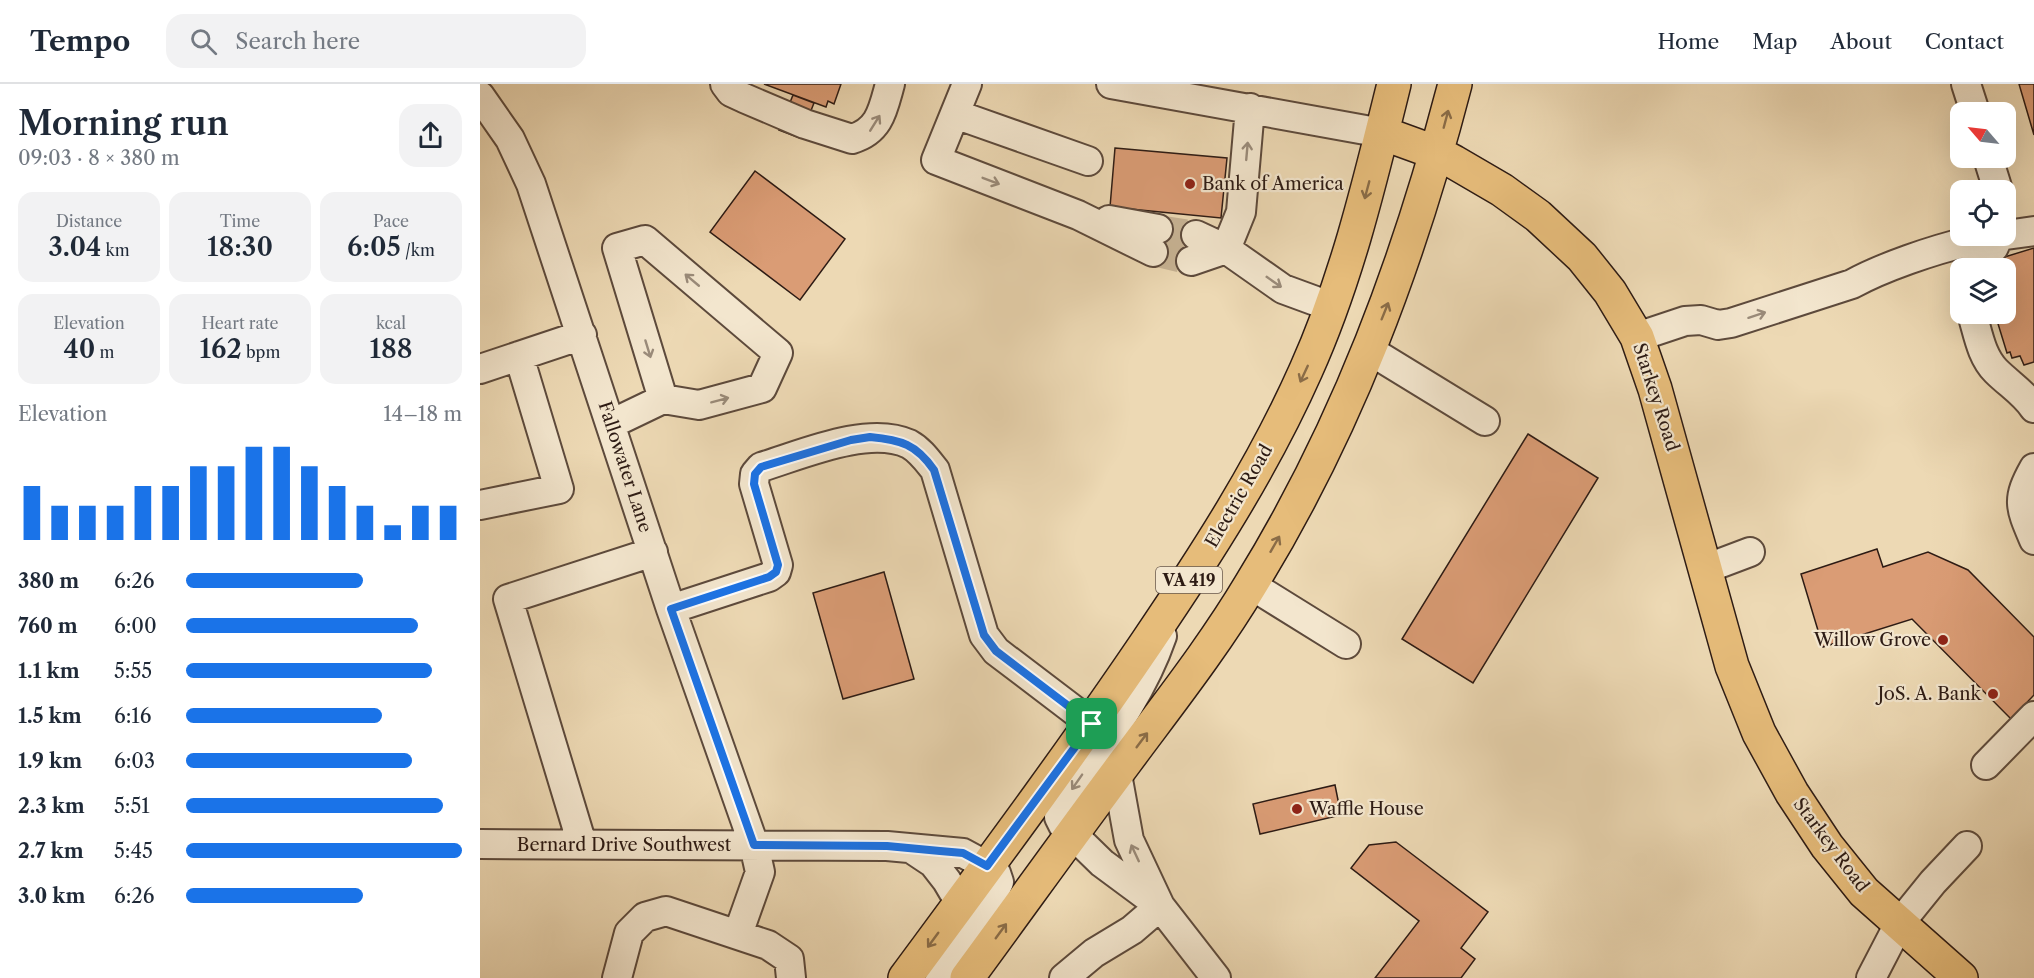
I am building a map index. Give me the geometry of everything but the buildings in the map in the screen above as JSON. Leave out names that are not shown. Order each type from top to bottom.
[{"type":"main road","name":"Electric Road","points":[[905,978],[1092,724],[1235,508],[1306,371],[1332,307],[1358,225],[1394,84]]},
{"type":"main road","name":"VA 419","points":[[967,978],[1209,650],[1251,585],[1301,497],[1347,403],[1388,304],[1437,153],[1455,84]]},
{"type":"main road","name":"Starkey Road","points":[[1382,133],[1437,153],[1502,190],[1546,222],[1582,257],[1610,292],[1637,337],[1671,441],[1732,666],[1759,733],[1792,793],[1827,846],[1864,892],[1961,978]]},
{"type":"street","points":[[713,84],[716,95],[728,105],[749,114],[821,142],[839,136]]},
{"type":"street","points":[[725,84],[731,92],[744,98],[839,136],[852,139],[869,132],[877,123],[890,84]]},
{"type":"street","points":[[740,84],[829,120],[839,136]]},
{"type":"street","points":[[967,84],[936,160],[1078,215],[1155,241]]},
{"type":"street","name":"Starkey Road","points":[[1112,84],[1382,133]]},
{"type":"street","points":[[1228,84],[1279,114]]},
{"type":"street","points":[[1966,84],[1972,102]]},
{"type":"street","name":"Fallowater Lane","points":[[480,96],[510,139],[531,184],[671,609],[754,845],[760,872],[738,934]]},
{"type":"street","points":[[1227,249],[1241,212],[1250,108]]},
{"type":"street","points":[[955,114],[1088,160]]},
{"type":"street","points":[[2016,234],[2034,231]]},
{"type":"street","points":[[611,424],[663,399],[699,405],[762,388],[778,353],[645,240],[617,248],[663,399]]},
{"type":"street","points":[[1637,337],[1685,321],[1701,320],[1718,325],[1731,323],[1852,284],[1870,274],[1955,246]]},
{"type":"street","points":[[1982,258],[1995,246]]},
{"type":"street","points":[[1193,248],[1227,249],[1283,289],[1332,307]]},
{"type":"street","points":[[1975,324],[1983,353],[1994,369],[2026,396],[2034,408]]},
{"type":"street","points":[[480,369],[582,335]]},
{"type":"street","points":[[1369,351],[1485,421]]},
{"type":"street","points":[[480,505],[559,489],[519,356]]},
{"type":"street","points":[[671,609],[769,577],[776,572],[778,565],[754,484],[755,474],[761,467],[851,440],[870,437],[893,439],[909,444],[924,455],[934,470],[984,635],[996,651],[1092,724]]},
{"type":"street","points":[[2034,468],[2024,485],[2021,499],[2023,514],[2034,540]]},
{"type":"street","points":[[582,844],[508,598],[653,552]]},
{"type":"street","points":[[1705,568],[1750,552]]},
{"type":"street","points":[[1251,585],[1346,644]]},
{"type":"street","points":[[1160,906],[1102,863],[1063,825],[1059,817],[1060,808],[1123,717],[1157,652],[1174,603]]},
{"type":"street","points":[[1986,765],[2034,716]]},
{"type":"street","points":[[1116,774],[1129,840],[1160,906],[1216,978]]},
{"type":"street","name":"Bernard Drive Southwest","points":[[480,844],[887,846],[963,853],[987,866]]},
{"type":"street","points":[[1871,978],[1899,924],[1933,882],[1967,846]]},
{"type":"street","points":[[912,849],[933,863],[960,903]]},
{"type":"street","points":[[940,978],[991,900],[999,882],[996,873],[987,866]]},
{"type":"street","points":[[1064,978],[1094,953],[1132,930],[1160,906]]},
{"type":"street","points":[[617,978],[629,933],[645,917],[666,911],[768,945],[789,959],[791,978]]},
{"type":"tunnel","points":[[1158,229],[1196,235]]},
{"type":"tunnel","points":[[1153,252],[1191,261]]},
{"type":"place","name":"Bank of America","points":[[1190,184]]},
{"type":"place","name":"Willow Grove","points":[[1943,640]]},
{"type":"place","name":"JoS. A. Bank","points":[[1993,694]]},
{"type":"place","name":"Waffle House","points":[[1297,809]]},
{"type":"route","points":[[870,437],[893,439],[909,444],[924,455],[934,470],[984,635],[996,651],[1092,724],[987,866],[963,853],[887,846],[754,845],[671,609],[769,577],[776,572],[778,565],[754,484],[755,474],[761,467],[851,440],[870,437]]}]
